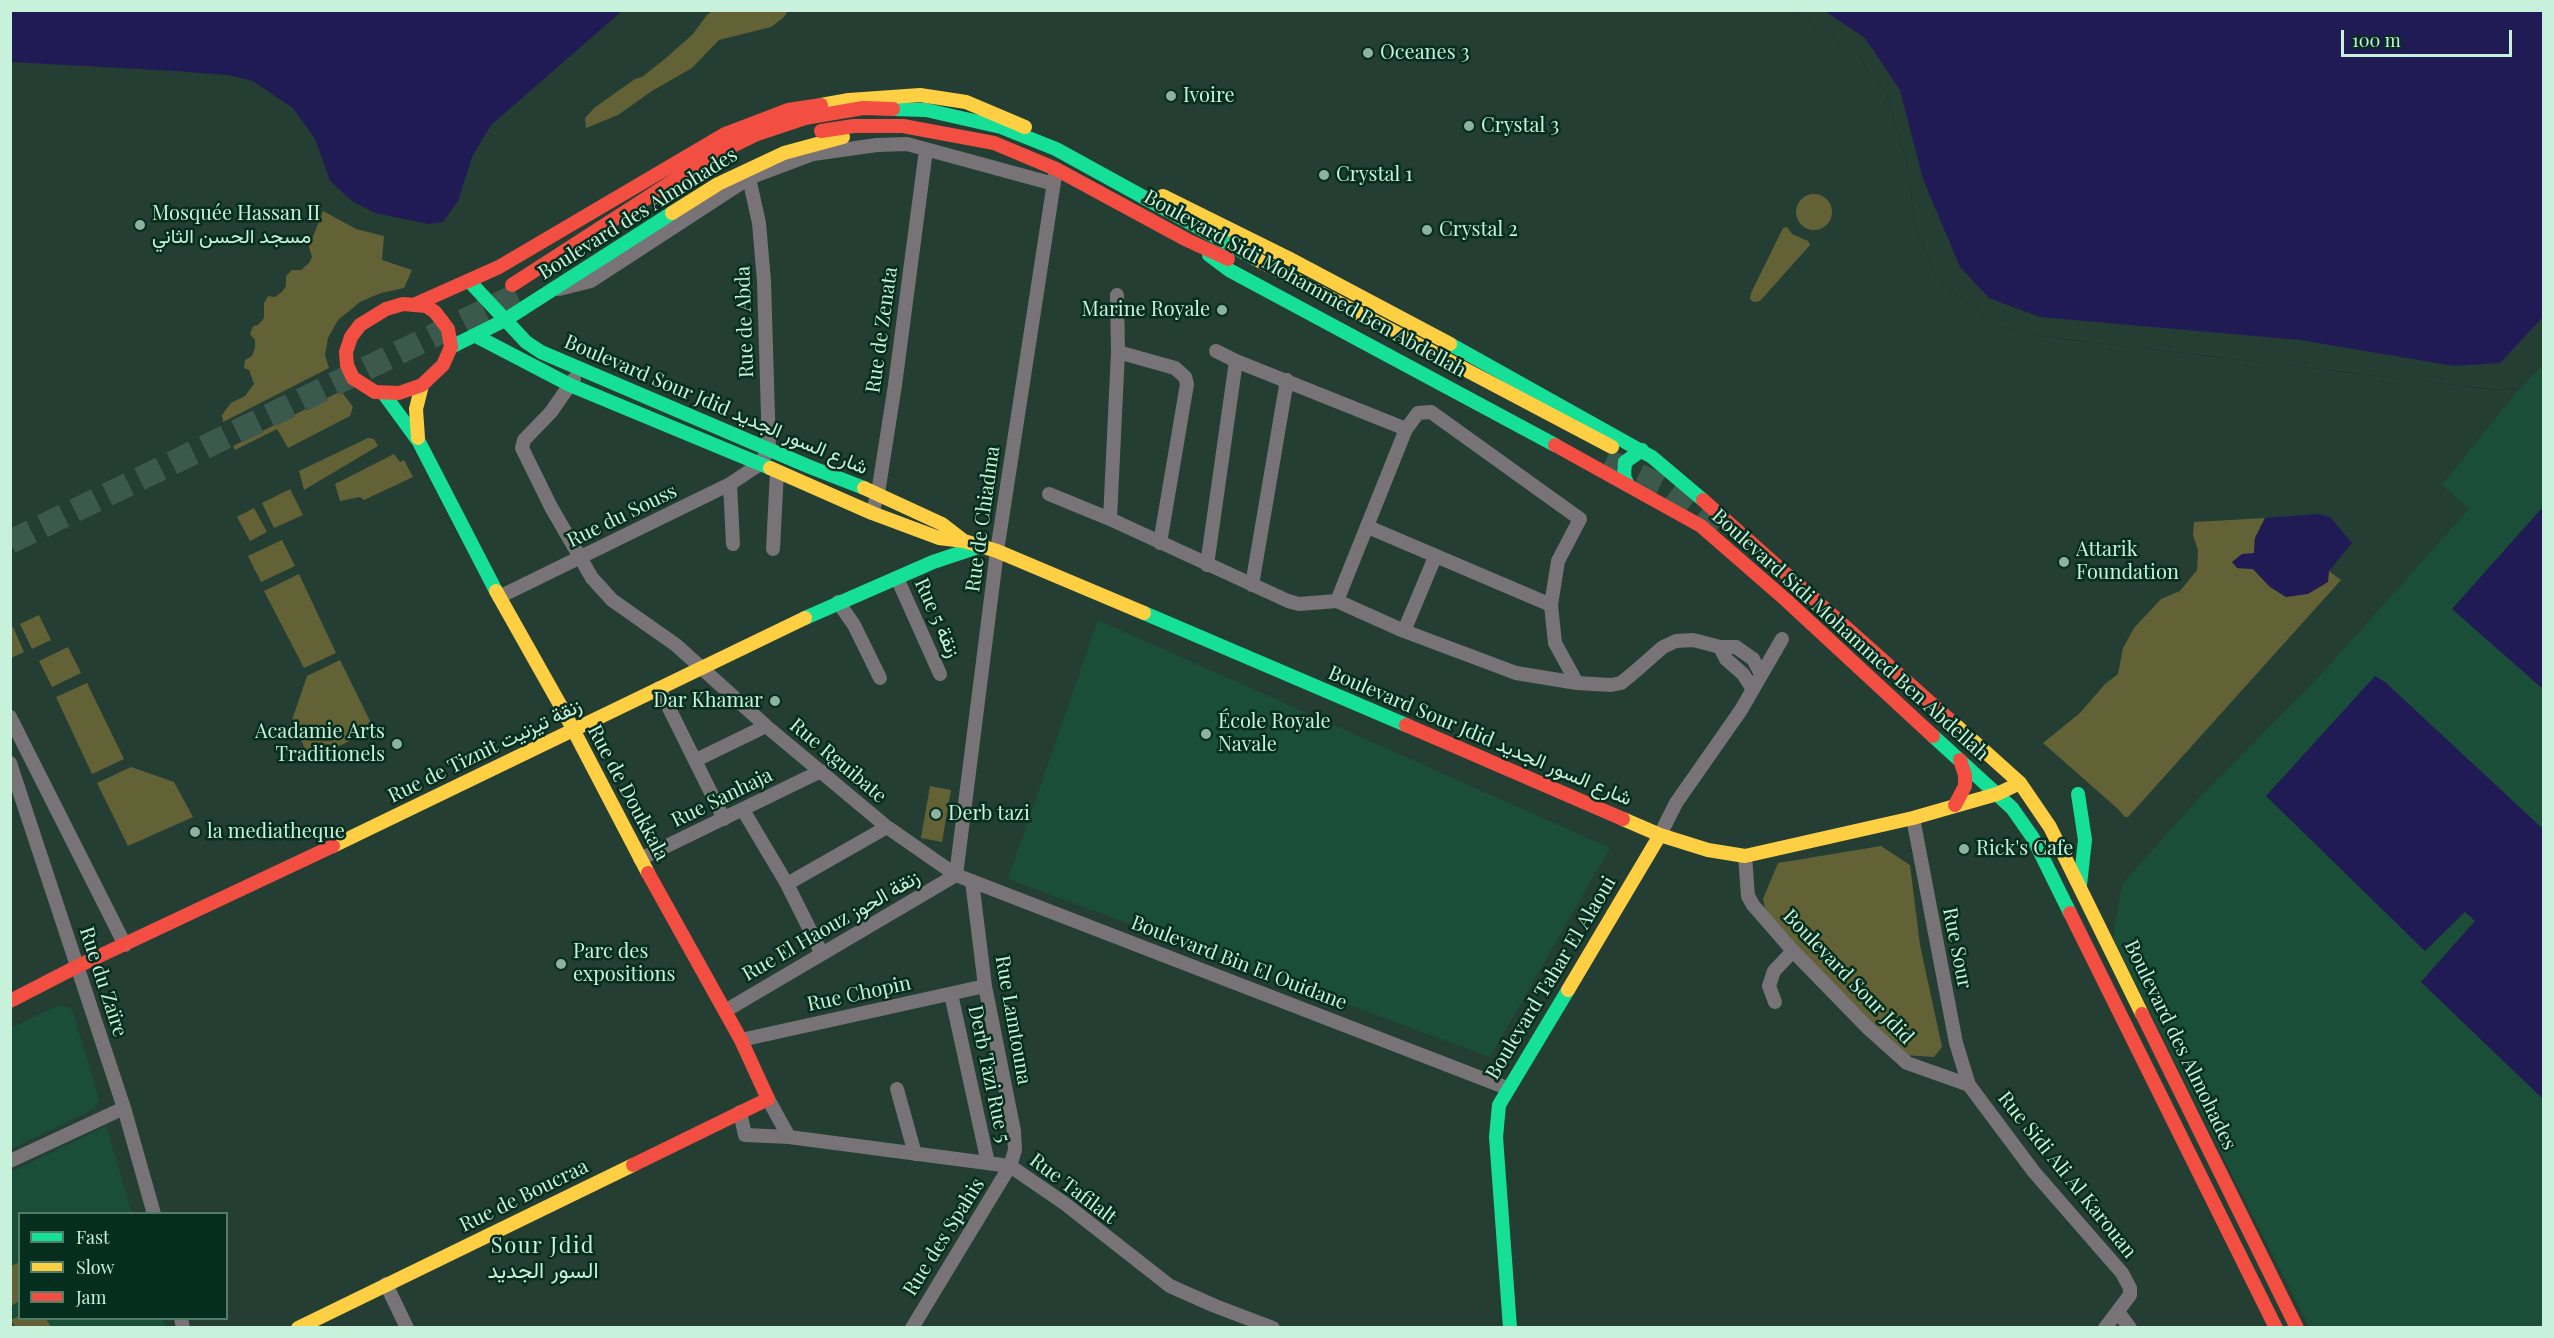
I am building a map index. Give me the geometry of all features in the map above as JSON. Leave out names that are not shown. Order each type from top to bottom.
[{"type":"main road","name":"Boulevard Sidi Mohammed Ben Abdellah","points":[[849,100],[896,95],[943,97],[966,102],[1005,117],[1288,258],[1647,454],[1737,529],[2020,783]]},
{"type":"main road","points":[[830,112],[849,100]]},
{"type":"main road","name":"Boulevard des Almohades","points":[[416,304],[470,282],[499,267],[724,134],[788,110],[849,100]]},
{"type":"main road","name":"Boulevard Sidi Mohammed Ben Abdellah","points":[[863,108],[926,110],[1001,127],[1056,149],[1609,454],[1272,279],[1187,240],[1056,169],[994,143],[903,126],[854,126],[806,134],[760,149],[514,290],[720,152],[781,125],[830,112],[863,108]]},
{"type":"main road","name":"Boulevard des Almohades","points":[[451,347],[505,320],[718,184],[750,167],[784,153],[845,136],[927,130]]},
{"type":"main road","name":"Boulevard Sidi Mohammed Ben Abdellah","points":[[1187,240],[1229,270],[1641,483],[1718,540],[1997,794]]},
{"type":"main road","name":"Boulevard Sour Jdid شارع السور الجديد","points":[[470,282],[532,347],[579,370],[878,494],[942,524],[964,541]]},
{"type":"main road","points":[[416,304],[426,306],[445,323],[451,347],[443,365],[422,385],[399,393],[384,394],[365,388],[353,378],[346,359],[351,337],[360,325],[386,309],[416,304]]},
{"type":"main road","name":"Boulevard Sour Jdid شارع السور الجديد","points":[[476,336],[570,385],[872,513],[939,538],[964,541],[997,551],[1660,835],[1717,852],[1745,856],[1913,818],[1997,794],[2020,783]]},
{"type":"main road","name":"Rue de Doukkala","points":[[419,442],[416,409],[422,385]]},
{"type":"main road","name":"Rue de Doukkala","points":[[384,394],[419,442],[499,597],[573,730],[640,859],[741,1040],[768,1099]]},
{"type":"main road","points":[[1635,452],[1647,454],[1654,463],[1641,483],[1623,469],[1625,462],[1635,452]]},
{"type":"main road","name":"Rue de Tiznit زنقة تيزنيت","points":[[10,1001],[78,966],[838,602],[933,562],[980,546]]},
{"type":"main road","points":[[1955,805],[1965,786],[1965,775],[1960,760]]},
{"type":"main road","name":"Boulevard des Almohades","points":[[2020,783],[2050,827],[2080,885],[2297,1328]]},
{"type":"main road","name":"Boulevard des Almohades","points":[[1997,794],[2022,819],[2033,838],[2276,1328]]},
{"type":"main road","points":[[2078,794],[2085,840],[2080,885]]},
{"type":"main road","name":"Boulevard Tahar El Alaoui","points":[[1510,1328],[1496,1137],[1499,1105],[1507,1088],[1660,835]]},
{"type":"main road","name":"Rue de Boucraa","points":[[302,1327],[768,1099]]},
{"type":"main road","points":[[2192,1155],[2208,1145]]},
{"type":"street","points":[[552,290],[566,289],[591,281],[749,178],[813,154],[907,144],[1054,184]]},
{"type":"street","name":"Rue de Zenata","points":[[872,513],[878,494],[895,385],[926,150]]},
{"type":"street","name":"Rue de Chiadma","points":[[956,875],[997,551],[1056,169]]},
{"type":"street","name":"Rue de Abda","points":[[749,178],[762,244],[769,448]]},
{"type":"street","points":[[1110,519],[1118,352],[1117,295]]},
{"type":"street","points":[[1216,351],[1406,429]]},
{"type":"street","points":[[1118,352],[1175,368],[1185,377],[1187,384],[1160,543]]},
{"type":"street","points":[[1207,565],[1236,361]]},
{"type":"street","points":[[570,385],[579,370]]},
{"type":"street","points":[[1252,585],[1287,380]]},
{"type":"street","name":"Rue Rguibate","points":[[570,385],[551,412],[524,440],[522,448],[592,578],[612,600],[676,645],[766,726],[887,827],[956,875]]},
{"type":"street","points":[[1338,601],[1406,429],[1418,413],[1431,412],[1578,516],[1580,521],[1558,561],[1551,605],[1555,643],[1577,683]]},
{"type":"street","points":[[760,464],[769,448]]},
{"type":"street","name":"Rue du Souss","points":[[499,597],[730,484],[760,464]]},
{"type":"street","points":[[773,549],[777,471]]},
{"type":"street","points":[[730,484],[733,544]]},
{"type":"street","points":[[1049,494],[1110,519],[1288,601],[1299,604],[1338,601],[1404,631],[1516,673],[1577,683],[1611,685],[1621,683],[1663,646],[1676,641],[1693,640],[1720,647],[1736,647],[1746,653],[1757,665],[1761,674]]},
{"type":"street","points":[[1368,527],[1551,605]]},
{"type":"street","points":[[1404,631],[1435,557]]},
{"type":"street","name":"Rue 5 زنقة","points":[[897,578],[940,674]]},
{"type":"street","points":[[838,602],[859,632],[880,678]]},
{"type":"street","points":[[1660,835],[1676,803],[1741,710],[1782,639]]},
{"type":"street","points":[[1720,647],[1726,659],[1743,674],[1752,688]]},
{"type":"street","points":[[659,688],[724,819]]},
{"type":"street","points":[[10,717],[125,945]]},
{"type":"street","points":[[696,760],[766,726]]},
{"type":"street","name":"Rue du Zaïre","points":[[10,764],[124,1108],[153,1212]]},
{"type":"street","name":"Rue Sanhaja","points":[[640,859],[821,771]]},
{"type":"street","points":[[743,810],[787,884],[822,954]]},
{"type":"street","name":"Rue Sour","points":[[1913,818],[1956,1043],[1969,1085]]},
{"type":"street","points":[[787,884],[887,827]]},
{"type":"street","name":"Boulevard Sour Jdid","points":[[1745,856],[1748,896],[1753,905],[1793,951],[1868,1028],[1906,1063],[1969,1085]]},
{"type":"street","name":"Boulevard Bin El Ouidane","points":[[956,875],[1507,1088]]},
{"type":"street","name":"Rue El Haouz زنقة الحوز","points":[[725,1011],[956,875]]},
{"type":"street","name":"Rue Lamtouna","points":[[972,880],[985,987],[1014,1131],[1015,1150],[1010,1166]]},
{"type":"street","points":[[1775,1002],[1768,986],[1774,971],[1793,951]]},
{"type":"street","name":"Rue Chopin","points":[[741,1040],[985,987]]},
{"type":"street","name":"Derb Tazi Rue 5","points":[[951,994],[988,1163]]},
{"type":"street","name":"Rue Sidi Ali Al Karouan","points":[[1969,1085],[2034,1172],[2122,1273],[2131,1292],[2118,1312]]},
{"type":"street","points":[[897,1089],[915,1154]]},
{"type":"street","points":[[768,1099],[789,1137]]},
{"type":"street","points":[[10,1161],[124,1108]]},
{"type":"street","name":"Rue Tafilalt","points":[[740,1112],[745,1135],[789,1137],[1010,1166],[1064,1203],[1170,1286],[1274,1328]]},
{"type":"street","name":"Rue des Spahis","points":[[912,1328],[1010,1166]]},
{"type":"street","points":[[386,1284],[407,1328]]},
{"type":"street","points":[[2105,1328],[2118,1312],[2130,1328]]},
{"type":"shaded area","points":[[713,10],[788,11],[771,27],[719,40],[692,68],[652,91],[618,115],[586,128],[585,118],[594,108],[635,79],[642,77],[666,58],[693,34]]},
{"type":"shaded area","points":[[10,11],[622,11],[491,125],[472,157],[458,201],[443,222],[429,224],[375,213],[352,201],[330,181],[315,139],[293,108],[253,81],[228,75],[11,62]]},
{"type":"shaded area","points":[[1791,11],[2543,11],[2543,364],[2519,389],[2497,390],[2039,336],[1998,325],[1955,294],[1935,274],[1914,223],[1909,170],[1886,93],[1855,52]]},
{"type":"shaded area","points":[[1814,194],[1827,199],[1832,212],[1827,225],[1814,230],[1801,225],[1796,212],[1801,199]]},
{"type":"shaded area","points":[[323,211],[356,229],[384,236],[382,260],[412,270],[404,288],[381,293],[360,302],[338,320],[328,338],[325,355],[329,368],[223,422],[222,415],[231,403],[245,396],[254,384],[249,370],[244,368],[245,360],[252,356],[255,348],[255,340],[250,334],[253,326],[258,325],[264,318],[264,303],[268,296],[275,297],[282,292],[286,286],[286,276],[292,270],[301,270],[309,263],[312,257],[309,247]]},
{"type":"shaded area","points":[[1787,227],[1792,234],[1808,241],[1810,245],[1760,301],[1754,302],[1750,299],[1751,293],[1783,228]]},
{"type":"shaded area","points":[[2543,364],[2543,507],[2452,609],[2543,689],[2543,829],[2385,682],[2266,795],[2425,951],[2465,911],[2475,921],[2421,982],[2543,1099],[2543,1327],[2309,1327],[2113,938],[2122,884],[2200,797],[2315,681],[2469,509],[2442,485],[2519,389]]},
{"type":"shaded area","points":[[341,391],[353,407],[350,416],[288,448],[277,429],[235,450],[233,446]]},
{"type":"shaded area","points":[[368,438],[374,439],[378,446],[304,490],[299,471]]},
{"type":"shaded area","points":[[394,454],[400,462],[404,460],[413,477],[364,500],[360,497],[340,501],[335,484]]},
{"type":"shaded area","points":[[290,489],[303,515],[274,528],[262,503]]},
{"type":"shaded area","points":[[2543,507],[2543,689],[2452,609]]},
{"type":"shaded area","points":[[254,508],[267,532],[250,541],[237,517]]},
{"type":"shaded area","points":[[2318,514],[2330,517],[2352,543],[2329,571],[2328,582],[2308,594],[2286,597],[2270,587],[2253,569],[2237,568],[2232,562],[2242,554],[2254,553],[2255,538],[2265,518]]},
{"type":"shaded area","points":[[2265,518],[2255,538],[2254,553],[2237,568],[2253,569],[2270,587],[2329,571],[2341,580],[2128,817],[2125,817],[2043,743],[2080,713],[2105,684],[2118,674],[2123,648],[2134,628],[2161,599],[2180,591],[2197,570],[2198,550],[2193,535],[2194,522]]},
{"type":"shaded area","points":[[282,540],[295,566],[261,582],[248,556]]},
{"type":"shaded area","points":[[299,574],[336,653],[304,668],[264,591]]},
{"type":"shaded area","points":[[39,615],[51,640],[32,649],[20,624]]},
{"type":"shaded area","name":"École Royale Navale","points":[[1098,620],[1610,848],[1490,1057],[1008,879]]},
{"type":"shaded area","points":[[13,627],[24,652],[11,658],[11,628]]},
{"type":"shaded area","points":[[68,647],[81,673],[52,687],[39,661]]},
{"type":"shaded area","points":[[340,660],[374,729],[310,760],[292,720],[307,676]]},
{"type":"shaded area","points":[[2375,676],[2385,682],[2543,829],[2543,1099],[2421,982],[2475,921],[2465,912],[2425,951],[2266,796]]},
{"type":"shaded area","points":[[87,683],[124,759],[92,774],[56,697]]},
{"type":"shaded area","points":[[131,767],[174,782],[193,817],[128,846],[97,783]]},
{"type":"shaded area","name":"Derb tazi","points":[[930,786],[951,790],[942,842],[921,838]]},
{"type":"shaded area","points":[[1881,846],[1910,865],[1920,945],[1942,1047],[1934,1057],[1904,1055],[1766,914],[1763,899],[1778,863]]},
{"type":"shaded area","points":[[59,1005],[72,1009],[99,1099],[94,1109],[11,1149],[11,1028]]},
{"type":"shaded area","points":[[106,1126],[132,1212],[18,1212],[18,1320],[163,1320],[165,1327],[11,1328],[11,1172]]},
{"type":"shaded area","points":[[18,1263],[18,1302],[11,1306],[11,1266]]},
{"type":"shaded area","points":[[18,1316],[18,1320],[47,1320],[51,1327],[15,1327],[11,1320]]},
{"type":"pier","points":[[1791,11],[1825,11],[1865,38],[1900,90],[1923,179],[1960,267],[1989,298],[2040,317],[2300,340],[2454,366],[2500,363],[2543,317],[2543,364],[2519,389],[2497,390],[2039,336],[1998,325],[1955,294],[1935,274],[1914,223],[1909,170],[1886,93],[1855,52]]},
{"type":"tunnel","points":[[10,542],[517,295]]},
{"type":"tunnel","points":[[1606,460],[1663,487],[1720,532]]},
{"type":"traffic: fast","points":[[893,109],[926,110],[1001,127],[1056,149],[1256,259]]},
{"type":"traffic: fast","points":[[451,347],[505,320],[672,213]]},
{"type":"traffic: fast","points":[[1209,255],[1229,270],[1555,445]]},
{"type":"traffic: fast","points":[[470,282],[526,342],[541,352],[864,488]]},
{"type":"traffic: fast","points":[[476,336],[570,385],[770,468]]},
{"type":"traffic: fast","points":[[1450,344],[1652,457],[1703,500]]},
{"type":"traffic: fast","points":[[384,394],[419,442],[496,591]]},
{"type":"traffic: fast","points":[[1627,483],[1624,476],[1625,462],[1642,450]]},
{"type":"traffic: fast","points":[[805,618],[933,562],[978,547]]},
{"type":"traffic: fast","points":[[1144,613],[1406,725]]},
{"type":"traffic: fast","points":[[1933,736],[2012,808],[2033,838],[2070,913]]},
{"type":"traffic: fast","points":[[2078,794],[2085,840],[2080,885]]},
{"type":"traffic: fast","points":[[1510,1328],[1496,1137],[1499,1105],[1568,990]]},
{"type":"traffic: slow","points":[[821,105],[849,100],[920,95],[966,102],[1025,127]]},
{"type":"traffic: slow","points":[[672,213],[718,184],[784,153],[843,137]]},
{"type":"traffic: slow","points":[[1163,196],[1288,258],[1450,344]]},
{"type":"traffic: slow","points":[[1256,259],[1612,447]]},
{"type":"traffic: slow","points":[[418,438],[416,409],[422,385]]},
{"type":"traffic: slow","points":[[770,468],[872,513],[939,538],[964,541],[997,551],[1144,613]]},
{"type":"traffic: slow","points":[[864,488],[942,524],[964,541]]},
{"type":"traffic: slow","points":[[496,591],[563,710],[648,873]]},
{"type":"traffic: slow","points":[[333,846],[805,618]]},
{"type":"traffic: slow","points":[[1951,721],[2020,783],[2050,827],[2142,1014]]},
{"type":"traffic: slow","points":[[1623,819],[1660,835],[1708,850],[1745,856],[1913,818],[1997,794],[2020,783]]},
{"type":"traffic: slow","points":[[1568,990],[1660,835]]},
{"type":"traffic: slow","points":[[298,1328],[633,1165]]},
{"type":"traffic: jam","points":[[416,304],[499,267],[725,134],[788,110],[821,105]]},
{"type":"traffic: jam","points":[[512,285],[712,156],[757,134],[805,118],[863,108],[893,109]]},
{"type":"traffic: jam","points":[[821,131],[854,126],[903,126],[994,143],[1056,169],[1187,240],[1228,259]]},
{"type":"traffic: jam","points":[[403,304],[426,306],[435,312],[448,329],[451,347],[443,365],[422,385],[399,393],[375,392],[353,378],[347,365],[346,352],[351,337],[360,325],[386,309],[403,304]]},
{"type":"traffic: jam","points":[[1555,445],[1701,526],[1786,600],[1933,736]]},
{"type":"traffic: jam","points":[[1703,500],[1951,721]]},
{"type":"traffic: jam","points":[[1406,725],[1623,819]]},
{"type":"traffic: jam","points":[[1955,805],[1965,786],[1965,775],[1960,760]]},
{"type":"traffic: jam","points":[[10,1001],[78,966],[333,846]]},
{"type":"traffic: jam","points":[[633,1165],[768,1099],[741,1040],[648,873]]},
{"type":"traffic: jam","points":[[2070,913],[2276,1328]]},
{"type":"traffic: jam","points":[[2142,1014],[2297,1328]]},
{"type":"place","name":"Oceanes 3","points":[[1368,53]]},
{"type":"place","name":"Ivoire","points":[[1171,96]]},
{"type":"place","name":"Crystal 3","points":[[1469,126]]},
{"type":"place","name":"Crystal 1","points":[[1324,175]]},
{"type":"place","name":"Mosquée Hassan II مسجد الحسن الثاني","points":[[140,225]]},
{"type":"place","name":"Crystal 2","points":[[1427,230]]},
{"type":"place","name":"Marine Royale","points":[[1222,310]]},
{"type":"place","name":"Attarik Foundation","points":[[2064,562]]},
{"type":"place","name":"Dar Khamar","points":[[775,701]]},
{"type":"place","name":"École Royale Navale","points":[[1206,734]]},
{"type":"place","name":"Acadamie Arts Traditionels","points":[[397,744]]},
{"type":"place","name":"Derb tazi","points":[[936,814]]},
{"type":"place","name":"la mediatheque","points":[[195,832]]},
{"type":"place","name":"Rick's Cafe","points":[[1964,849]]},
{"type":"place","name":"Parc des expositions","points":[[561,964]]},
{"type":"district","name":"Sour Jdid السور الجديد","points":[[543,1258]]}]
